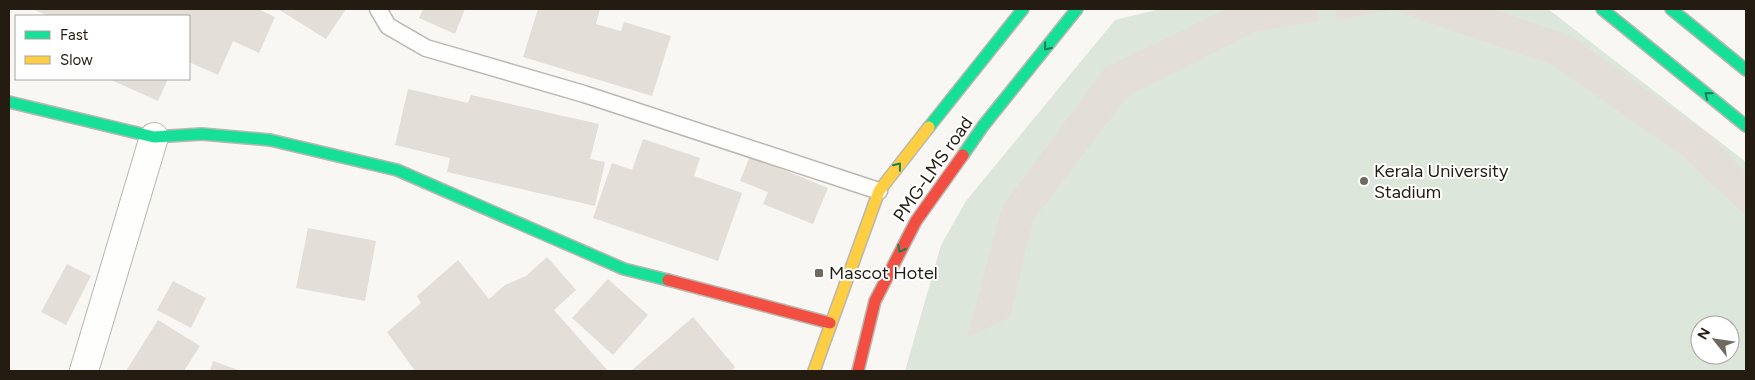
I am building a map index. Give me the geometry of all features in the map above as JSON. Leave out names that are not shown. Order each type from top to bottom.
[{"type":"main road","name":"PMG-LMS road","points":[[814,371],[878,191],[1023,9]]},
{"type":"main road","name":"PMG-LMS road","points":[[858,371],[875,301],[916,221],[983,126],[1078,9]]},
{"type":"main road","points":[[1602,9],[1746,126]]},
{"type":"main road","points":[[1671,9],[1746,70]]},
{"type":"main road","points":[[9,102],[154,136],[202,134],[270,140],[397,170],[624,269],[830,323]]},
{"type":"street","points":[[84,371],[154,136]]},
{"type":"lane","points":[[378,9],[388,26],[426,48],[584,94],[878,191]]},
{"type":"shaded area","name":"Kerala University Stadium","points":[[1160,9],[1548,9],[1746,162],[1746,371],[905,371],[941,245],[966,201],[1115,20]]},
{"type":"building","points":[[32,9],[258,9],[275,17],[259,53],[233,41],[218,75],[190,62],[190,15],[47,15]]},
{"type":"building","points":[[278,9],[346,9],[326,39]]},
{"type":"building","points":[[423,9],[465,9],[455,34],[419,18]]},
{"type":"building","points":[[538,9],[600,9],[596,24],[621,31],[624,22],[671,36],[652,96],[523,57]]},
{"type":"building","points":[[1226,9],[1317,9],[1319,21],[1254,32],[1128,96],[1033,220],[1010,317],[967,338],[1002,207],[1105,68]]},
{"type":"building","points":[[1335,9],[1390,9],[1390,10],[1337,21]]},
{"type":"building","points":[[1391,9],[1493,9],[1573,37],[1708,134],[1746,173],[1746,216],[1682,155],[1552,65]]},
{"type":"building","points":[[111,80],[168,80],[158,101]]},
{"type":"building","points":[[408,89],[468,103],[471,95],[599,124],[590,159],[605,162],[595,206],[447,172],[450,158],[395,145]]},
{"type":"building","points":[[643,139],[700,158],[694,176],[742,193],[718,261],[593,218],[612,163],[632,170]]},
{"type":"building","points":[[750,156],[828,188],[813,224],[763,204],[768,192],[740,181]]},
{"type":"building","points":[[308,228],[376,241],[365,301],[296,288]]},
{"type":"building","points":[[547,257],[576,290],[554,310],[608,371],[415,371],[387,332],[421,303],[417,296],[458,260],[489,299],[505,285],[526,276]]},
{"type":"building","points":[[67,264],[91,276],[66,325],[41,312]]},
{"type":"building","points":[[608,279],[648,315],[613,355],[572,318]]},
{"type":"building","points":[[173,281],[206,298],[191,328],[157,310]]},
{"type":"building","points":[[693,317],[735,367],[731,371],[631,371]]},
{"type":"building","points":[[158,320],[200,346],[184,371],[126,371]]},
{"type":"building","points":[[213,361],[241,371],[210,371]]},
{"type":"traffic: fast","points":[[929,127],[1023,9]]},
{"type":"traffic: fast","points":[[963,155],[983,126],[1077,9]]},
{"type":"traffic: fast","points":[[1602,9],[1746,126]]},
{"type":"traffic: fast","points":[[1671,9],[1746,70]]},
{"type":"traffic: fast","points":[[9,102],[154,137],[202,134],[270,140],[397,170],[624,269],[668,280]]},
{"type":"traffic: slow","points":[[814,371],[879,191],[929,127]]},
{"type":"traffic: jam","points":[[858,371],[875,301],[916,221],[963,155]]},
{"type":"traffic: jam","points":[[668,280],[830,323]]},
{"type":"place","name":"Kerala University Stadium","points":[[1364,181]]},
{"type":"place","name":"Mascot Hotel","points":[[819,273]]}]
